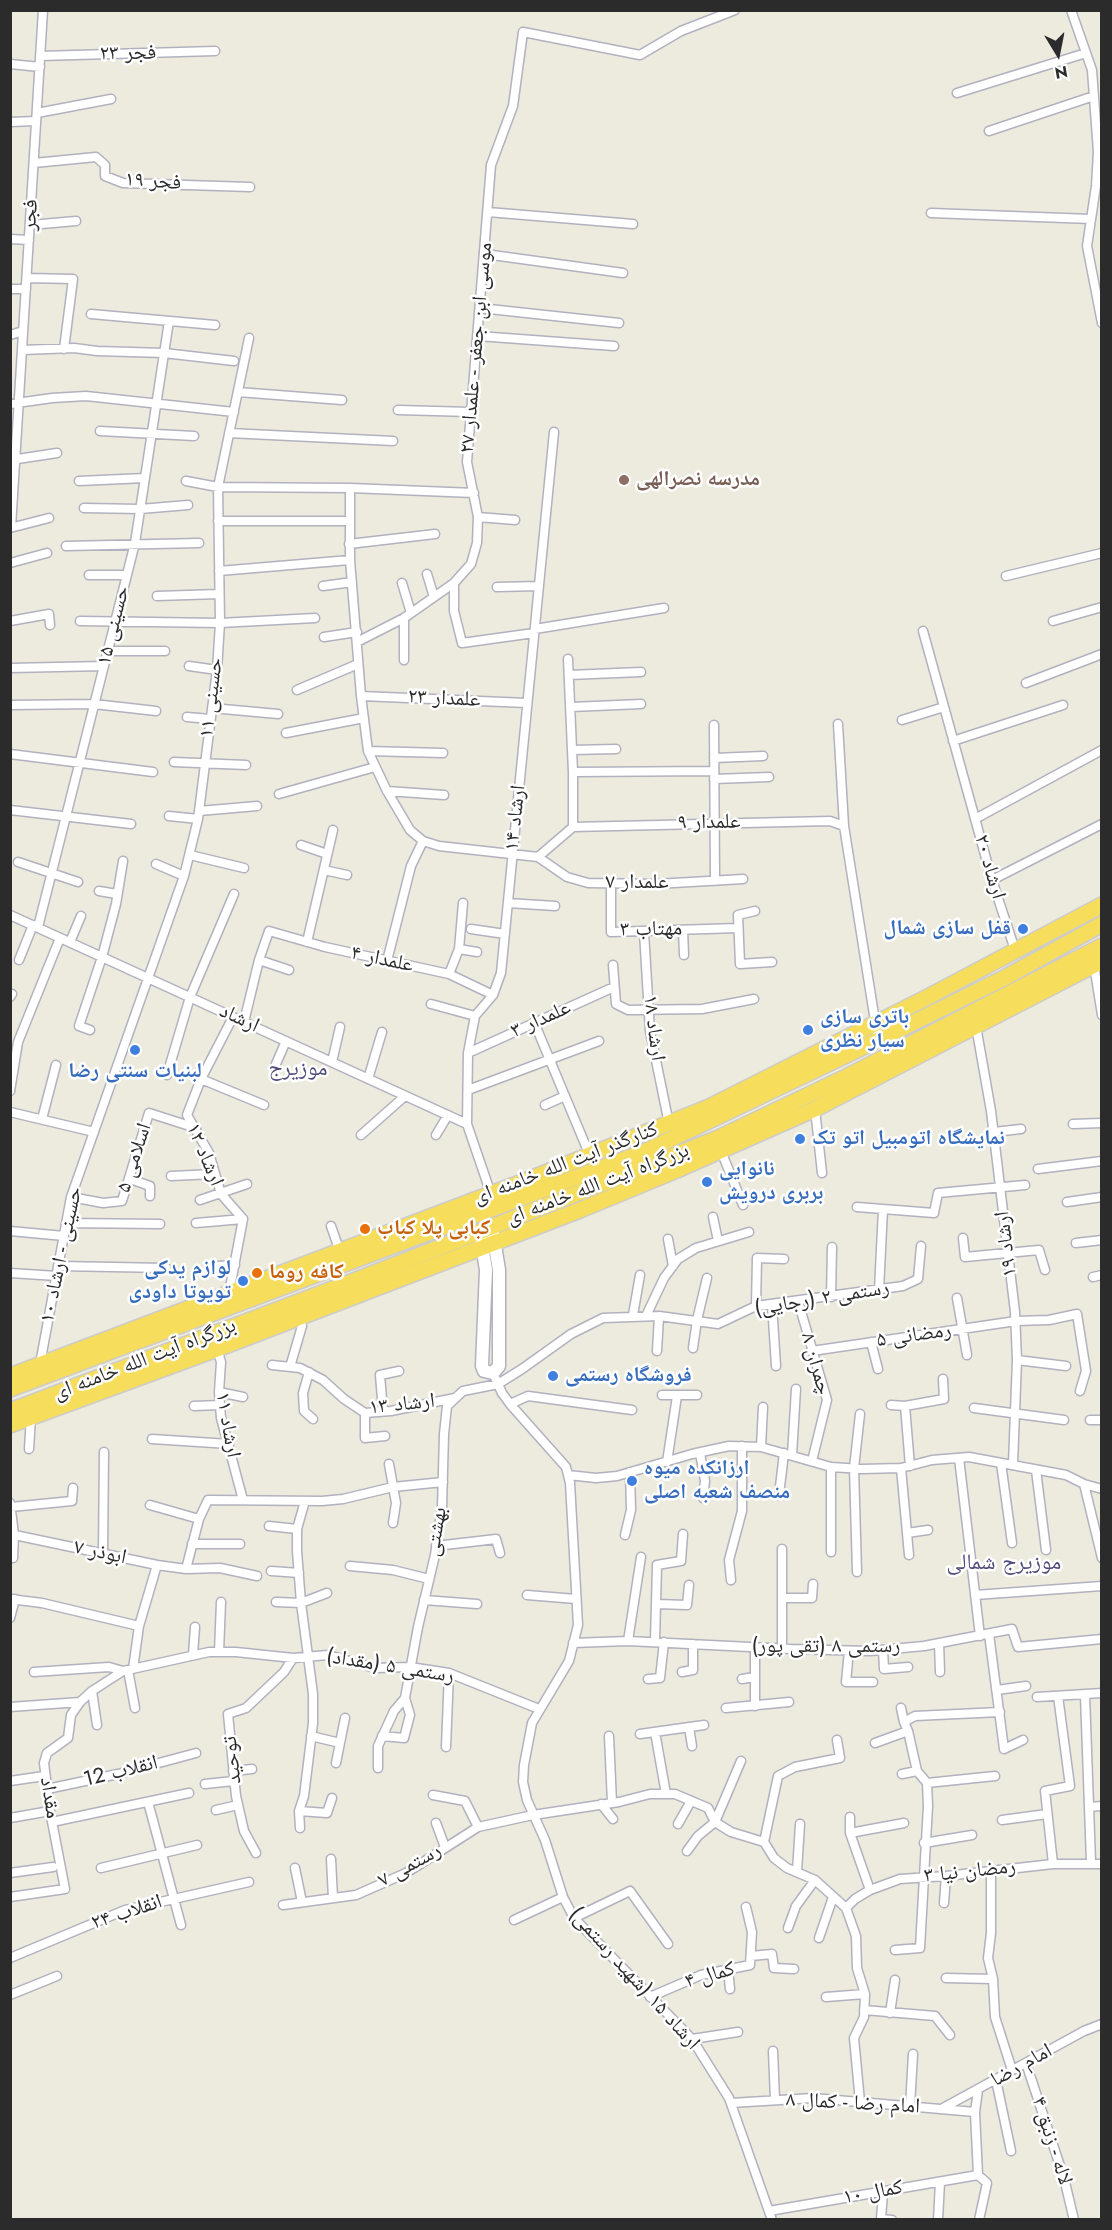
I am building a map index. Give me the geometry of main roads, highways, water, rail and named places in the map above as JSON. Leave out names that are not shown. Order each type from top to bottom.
[{"type":"highway","name":"کنارگذر آیت الله خامنه ای","points":[[10,1376],[40,1364],[71,1360],[229,1293],[340,1252],[372,1247],[491,1194],[590,1156],[618,1152],[638,1136],[669,1124],[712,1113],[875,1022],[972,974],[1101,905]]},
{"type":"highway","name":"بزرگراه آیت الله خامنه ای","points":[[10,1389],[71,1360],[618,1152],[644,1152],[712,1113],[878,1040],[980,989],[1101,924]]},
{"type":"highway","name":"بزرگراه آیت الله خامنه ای","points":[[10,1411],[135,1364],[354,1289],[490,1251],[852,1082],[1097,956]]},
{"type":"highway","points":[[924,1046],[976,1026],[1097,956]]},
{"type":"highway","points":[[972,974],[980,989]]},
{"type":"highway","points":[[10,1425],[299,1317],[354,1289],[457,1257],[490,1251],[522,1232],[580,1210],[674,1164],[721,1151],[762,1125],[815,1109],[852,1082]]},
{"type":"highway","points":[[638,1136],[644,1152]]},
{"type":"highway","points":[[135,1364],[153,1373]]},
{"type":"main road","name":"ارشاد ۱۵ (شهید رستمی)","points":[[490,1251],[482,1366],[484,1371],[495,1379]]},
{"type":"place","name":"مدرسه نصرالهی","points":[[624,480]]},
{"type":"place","name":"قفل سازی شمال","points":[[1023,929]]},
{"type":"place","name":"باتری سازی سیار نظری","points":[[808,1030]]},
{"type":"place","name":"لبنیات سنتی رضا","points":[[135,1050]]},
{"type":"place","name":"نمایشگاه اتومبیل اتو تک","points":[[800,1139]]},
{"type":"place","name":"نانوایی بربری درویش","points":[[707,1182]]},
{"type":"place","name":"کبابی پلا کباب","points":[[365,1229]]},
{"type":"place","name":"کافه روما","points":[[257,1273]]},
{"type":"place","name":"لوازم یدکی تویوتا داودی","points":[[243,1281]]},
{"type":"place","name":"فروشگاه رستمی","points":[[553,1376]]},
{"type":"place","name":"ارزانکده میوه منصف شعبه اصلی","points":[[632,1481]]},
{"type":"district","name":"موزیرج","points":[[298,1070]]},
{"type":"district","name":"موزیرج شمالی","points":[[1004,1564]]}]
